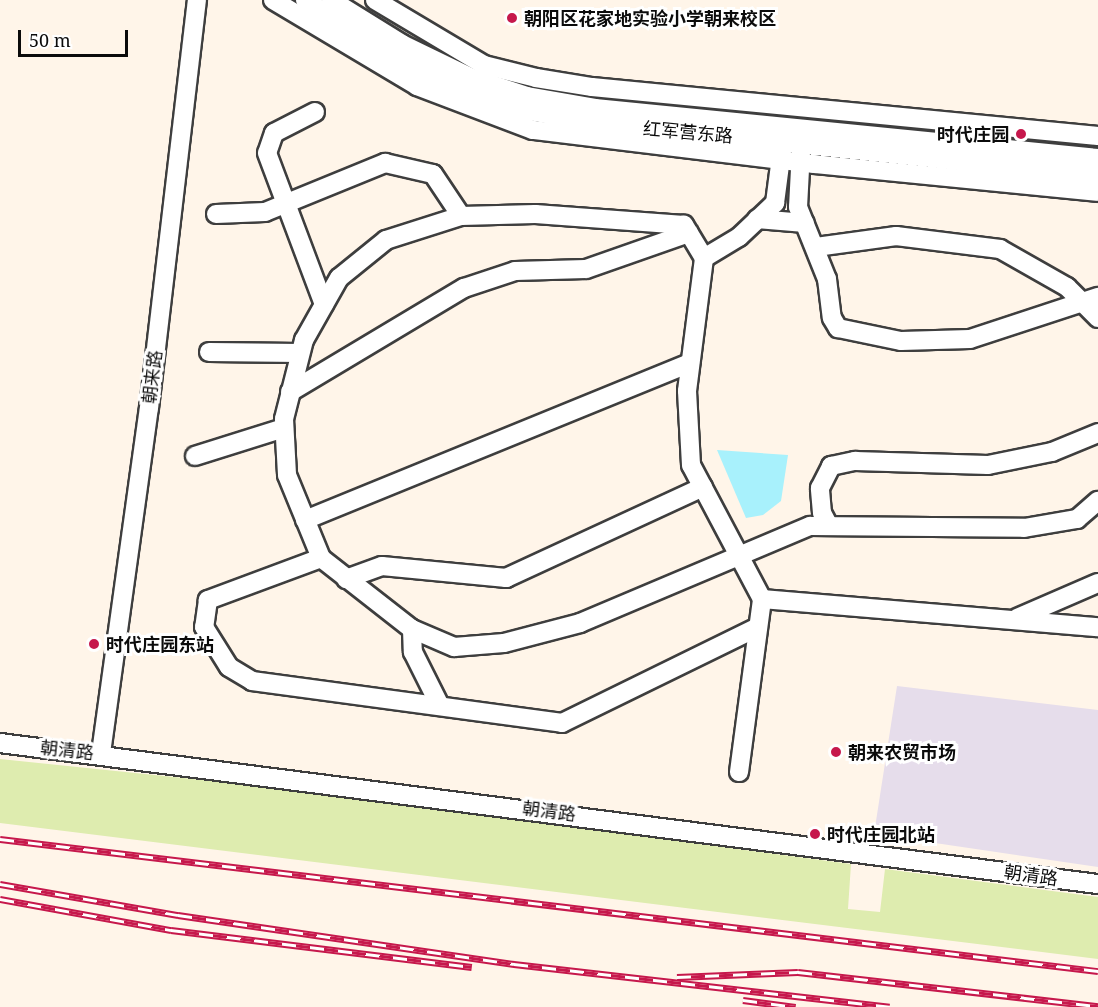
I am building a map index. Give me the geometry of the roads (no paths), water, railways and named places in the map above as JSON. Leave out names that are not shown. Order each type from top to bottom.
[{"type":"street","name":"朝来路","points":[[101,753],[149,408],[197,0]]},
{"type":"street","points":[[273,0],[417,86],[502,120],[568,136],[1098,192]]},
{"type":"street","name":"红军营东路","points":[[305,0],[395,57],[461,91],[524,110],[593,123],[783,134]]},
{"type":"street","name":"红军营东路","points":[[331,0],[412,49],[471,78],[526,96],[783,134],[1098,175]]},
{"type":"street","points":[[375,0],[484,65],[536,78],[1098,136]]},
{"type":"street","points":[[793,106],[783,134],[791,161],[798,207],[827,279],[831,318],[838,328],[901,341],[970,339],[1091,301]]},
{"type":"street","points":[[704,258],[739,237],[775,203],[802,136],[793,106]]},
{"type":"street","points":[[315,112],[274,133],[267,153],[324,305]]},
{"type":"street","name":"红军营东路","points":[[802,136],[1098,158]]},
{"type":"street","points":[[216,214],[265,212],[385,163],[433,174],[461,216]]},
{"type":"street","points":[[739,772],[762,599],[743,558],[691,465],[687,391],[704,258],[684,225],[535,214],[461,216],[386,240],[339,278],[300,353],[284,428],[287,475],[321,558],[412,629],[454,647],[504,644],[580,623],[743,558],[810,526],[1024,528],[1077,519],[1098,501]]},
{"type":"street","points":[[758,219],[805,223]]},
{"type":"street","points":[[290,393],[464,288],[515,272],[586,269],[689,233]]},
{"type":"street","points":[[816,247],[896,236],[1000,249],[1091,301],[1098,318]]},
{"type":"street","points":[[209,352],[300,353]]},
{"type":"street","points":[[305,520],[690,363]]},
{"type":"street","points":[[195,456],[284,428]]},
{"type":"street","points":[[829,526],[822,513],[820,488],[831,466],[855,461],[988,465],[1052,452],[1098,433]]},
{"type":"street","points":[[346,579],[382,566],[506,578],[703,487]]},
{"type":"street","points":[[321,558],[208,600],[204,627],[229,667],[252,681],[562,723],[758,627]]},
{"type":"street","points":[[1013,620],[1098,584]]},
{"type":"street","points":[[762,599],[1098,627]]},
{"type":"street","points":[[412,629],[412,652],[440,706]]},
{"type":"street","name":"朝清路","points":[[0,743],[101,753],[1098,884]]},
{"type":"water","points":[[717,450],[788,455],[781,501],[763,515],[746,518]]},
{"type":"railway","points":[[0,839],[1098,971]]},
{"type":"railway","points":[[0,884],[178,915],[514,964],[890,1007]]},
{"type":"railway","points":[[0,899],[171,930],[472,967]]},
{"type":"railway","points":[[677,977],[798,972],[1098,1006]]},
{"type":"railway","points":[[743,1000],[796,1007]]},
{"type":"place","name":"朝阳区花家地实验小学朝来校区","points":[[512,18]]},
{"type":"place","name":"时代庄园","points":[[1021,134]]},
{"type":"place","name":"时代庄园东站","points":[[94,644]]},
{"type":"place","name":"朝来农贸市场","points":[[836,752]]},
{"type":"place","name":"时代庄园北站","points":[[815,834]]}]
